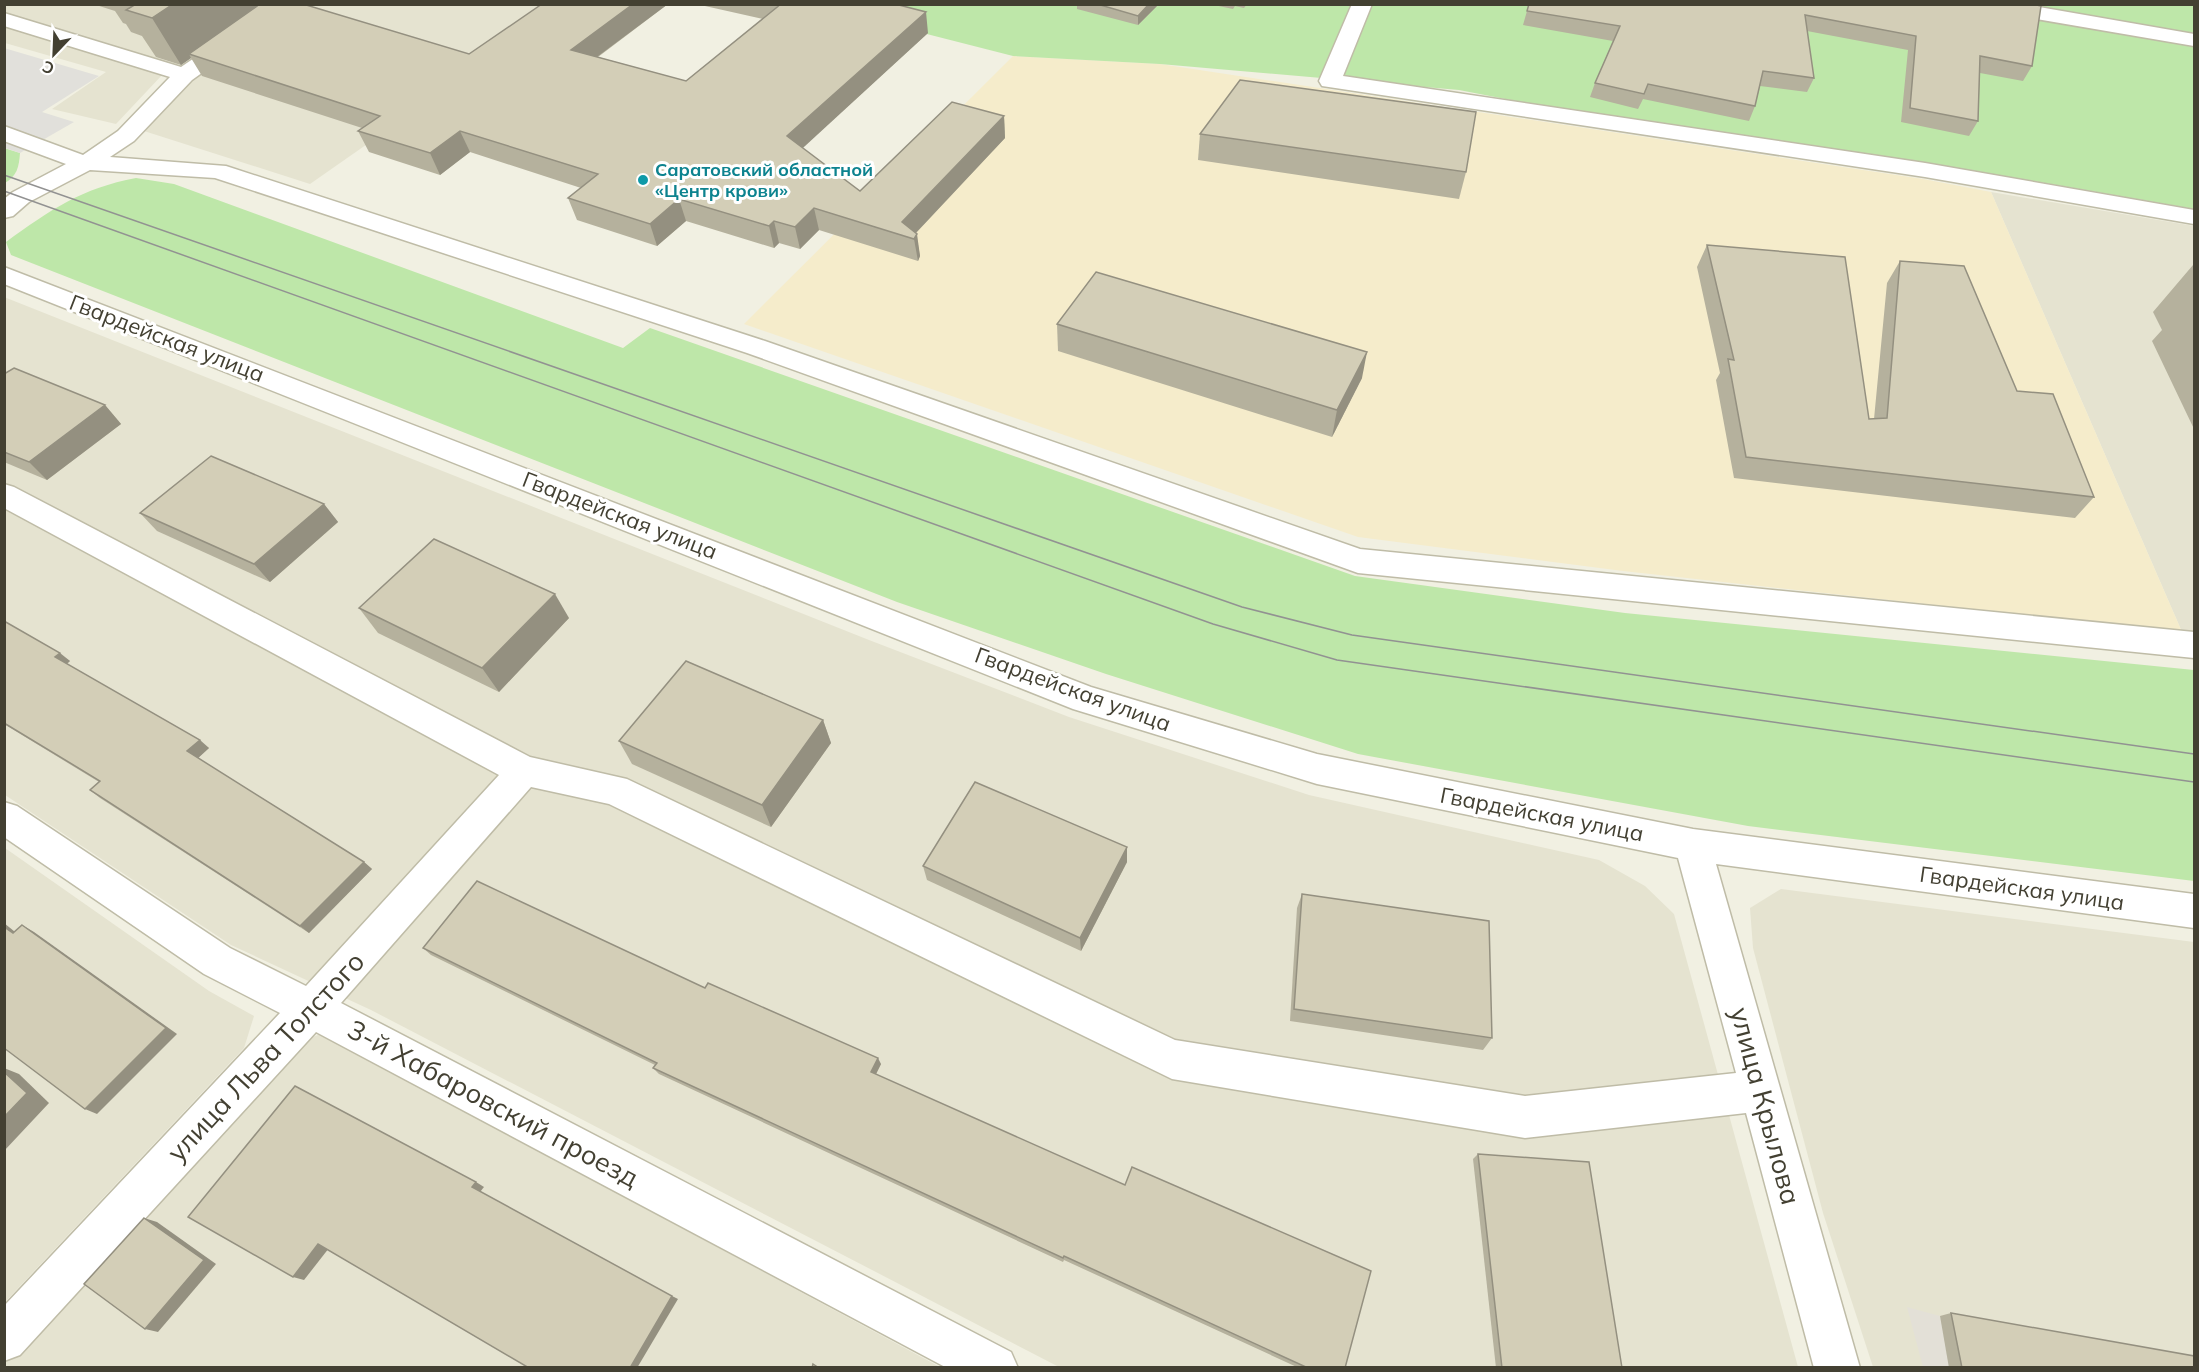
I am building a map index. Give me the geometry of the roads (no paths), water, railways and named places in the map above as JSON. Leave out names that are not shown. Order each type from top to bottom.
[{"type":"street","points":[[4,211],[21,197],[86,163],[126,136],[184,75],[288,4]]},
{"type":"street","points":[[1362,4],[1330,81],[1925,170],[2194,217]]},
{"type":"street","points":[[1983,4],[2194,40]]},
{"type":"street","points":[[4,19],[184,75]]},
{"type":"street","points":[[4,133],[61,156],[86,163],[218,171],[756,347],[1358,561],[2194,645]]},
{"type":"street","name":"Гвардейская улица","points":[[4,275],[1085,699],[1317,769],[1694,845],[2194,911]]},
{"type":"street","points":[[4,495],[524,771],[615,790],[1172,1059],[1525,1117],[1761,1091]]},
{"type":"street","name":"улица Льва Толстого","points":[[4,1340],[311,1010],[524,771]]},
{"type":"street","name":"3-й Хабаровский проезд","points":[[4,817],[217,961],[384,1045],[995,1368]]},
{"type":"street","name":"улица Крылова","points":[[1694,845],[1837,1368]]},
{"type":"tram line","points":[[4,175],[1242,607],[1352,635],[2194,754]]},
{"type":"tram line","points":[[4,191],[1213,624],[1337,660],[2194,782]]},
{"type":"place","name":"Саратовский областной «Центр крови»","points":[[643,180]]}]
